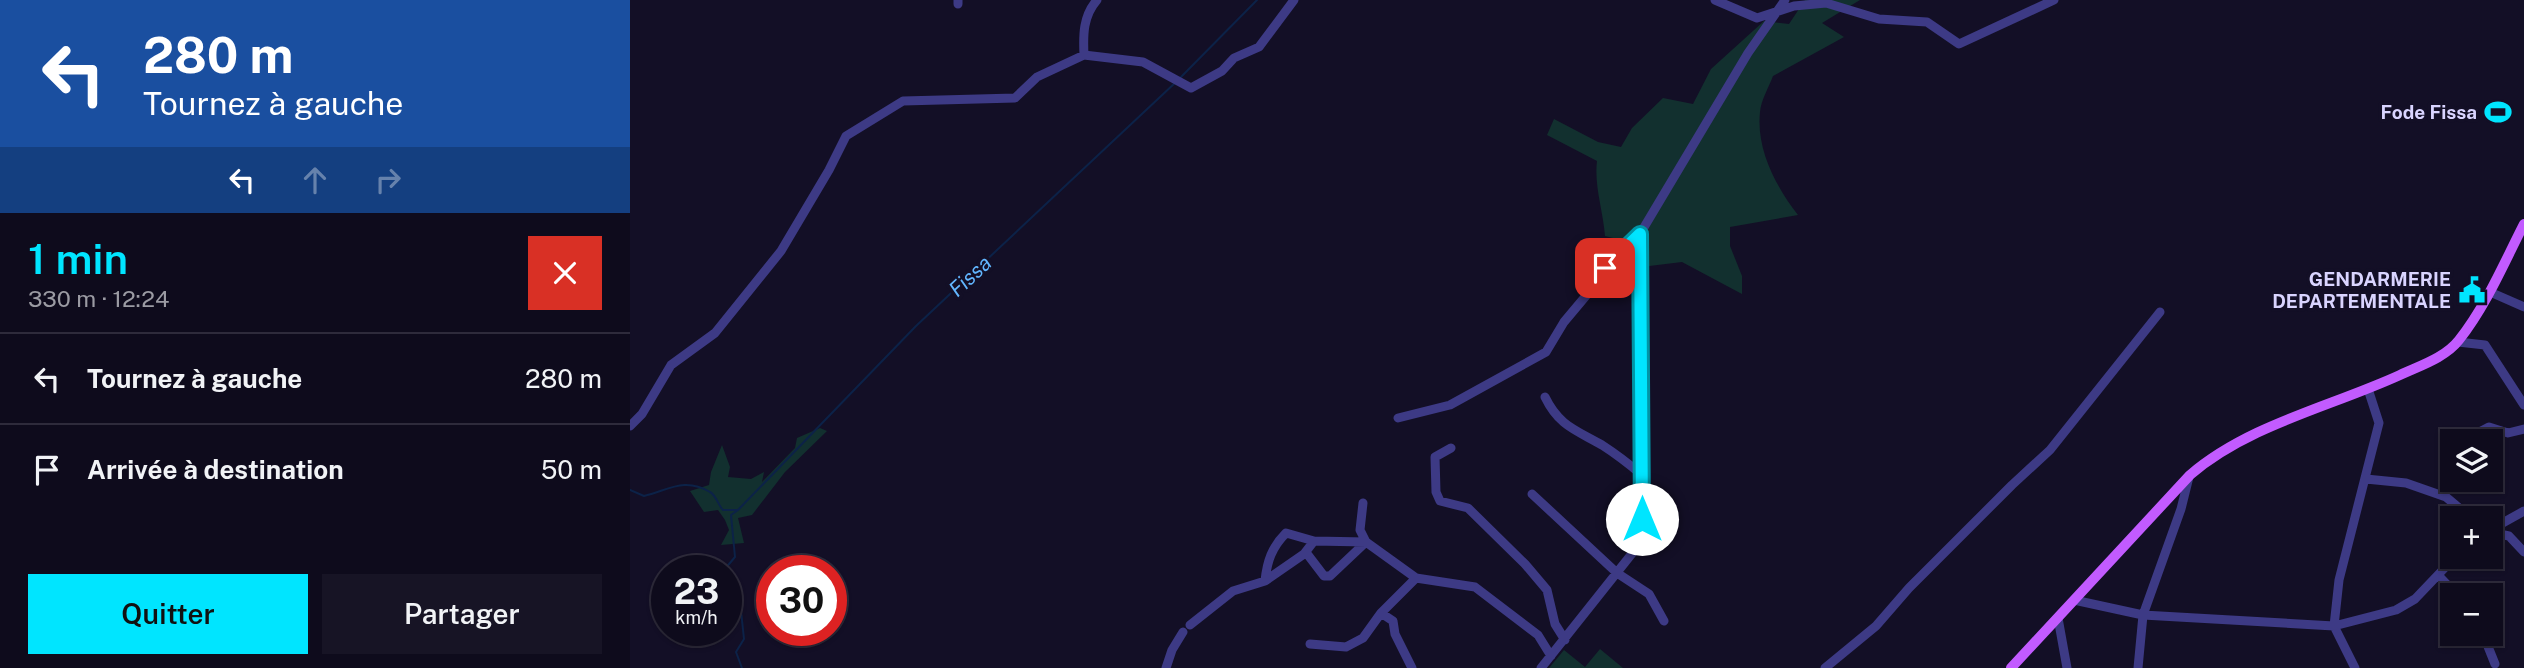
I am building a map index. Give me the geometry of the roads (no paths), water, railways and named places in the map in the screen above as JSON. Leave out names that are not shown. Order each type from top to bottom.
[{"type":"main road","points":[[2011,668],[2190,475],[2211,457],[2237,441],[2368,389],[2431,360],[2458,342],[2490,292],[2524,224]]},
{"type":"street","points":[[1084,55],[1083,27],[1092,5],[1097,0]]},
{"type":"street","points":[[630,426],[642,414],[671,365],[715,333],[781,251],[830,170],[846,136],[903,101],[1015,98],[1037,77],[1084,55],[1143,62],[1191,88],[1222,71],[1234,58],[1259,47],[1294,0]]},
{"type":"street","points":[[1715,0],[1757,18],[1794,6],[1826,3],[1879,19],[1927,22],[1959,44],[2054,0]]},
{"type":"street","points":[[1398,418],[1450,405],[1546,352],[1564,322],[1605,268],[1640,234],[1748,53],[1785,0]]},
{"type":"street","points":[[1541,668],[1642,541],[1640,234]]},
{"type":"street","points":[[2490,292],[2524,307]]},
{"type":"street","points":[[1825,668],[1876,626],[1909,588],[2011,485],[2050,450],[2160,312]]},
{"type":"street","points":[[2458,342],[2485,345],[2524,405]]},
{"type":"street","points":[[2355,668],[2334,626],[2339,580],[2379,423],[2368,389]]},
{"type":"street","points":[[1545,397],[1553,413],[1563,423],[1603,446],[1642,475]]},
{"type":"street","points":[[2503,431],[2508,433],[2524,429]]},
{"type":"street","points":[[1451,448],[1435,457],[1436,492],[1440,501],[1468,508],[1525,564],[1547,590],[1555,624],[1565,640]]},
{"type":"street","points":[[2138,668],[2143,615],[2181,509],[2190,475]]},
{"type":"street","points":[[2366,480],[2406,483],[2446,497],[2457,506]]},
{"type":"street","points":[[1532,494],[1617,573],[1649,594],[1664,621]]},
{"type":"street","points":[[1363,503],[1360,530],[1366,542],[1416,578],[1475,587],[1538,635],[1551,656]]},
{"type":"street","points":[[2503,523],[2524,511]]},
{"type":"street","points":[[1265,581],[1274,545],[1286,533],[1314,541],[1366,542]]},
{"type":"street","points":[[2503,534],[2509,536],[2524,552]]},
{"type":"street","points":[[1190,625],[1233,591],[1265,581],[1304,554],[1314,541]]},
{"type":"street","points":[[1304,554],[1308,555],[1324,576],[1330,576],[1366,542]]},
{"type":"street","points":[[2074,600],[2143,615],[2334,626],[2396,610],[2415,599],[2444,569]]},
{"type":"street","points":[[2438,575],[2446,583]]},
{"type":"street","points":[[1310,644],[1346,647],[1363,638],[1381,613],[1416,578]]},
{"type":"street","points":[[1381,613],[1393,621],[1395,634],[1412,668]]},
{"type":"street","points":[[2058,618],[2067,668]]},
{"type":"street","points":[[1166,668],[1172,650],[1183,632]]},
{"type":"street","points":[[2488,646],[2495,664]]},
{"type":"waterway","name":"Fissa","points":[[1180,78],[1257,0]]},
{"type":"waterway","name":"Fissa","points":[[735,555],[731,515],[916,326],[1176,82]]},
{"type":"waterway","points":[[630,490],[644,496],[677,486],[692,485],[712,493],[723,510],[737,510]]},
{"type":"waterway","name":"Fissa","points":[[742,620],[742,642]]},
{"type":"waterway","name":"Fissa","points":[[740,646],[736,652],[742,668]]},
{"type":"place","name":"Fode Fissa","points":[[2498,112]]},
{"type":"place","name":"GENDARMERIE DEPARTEMENTALE","points":[[2472,290]]}]
